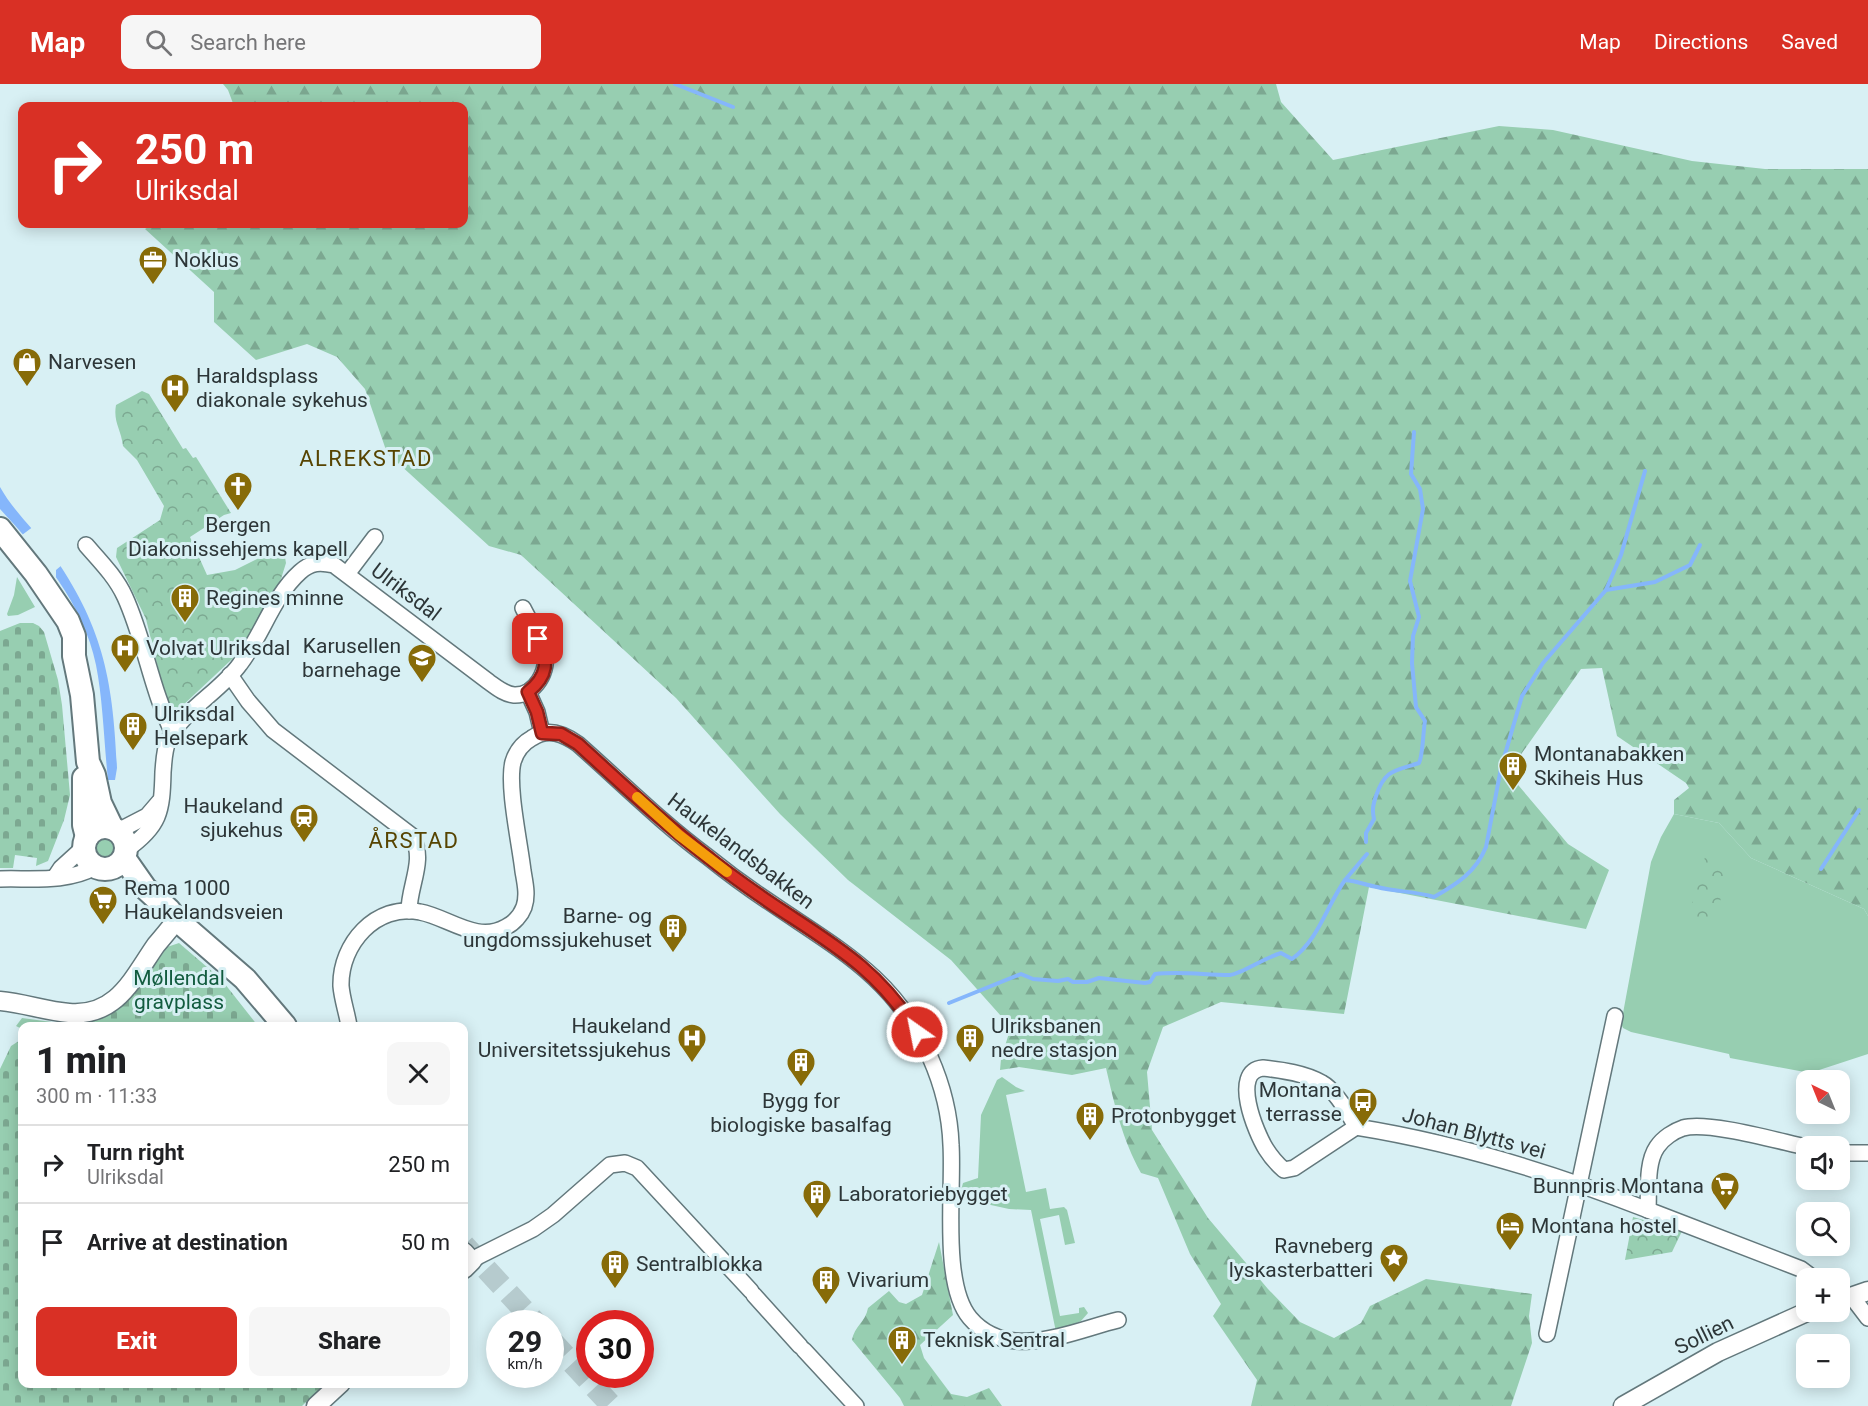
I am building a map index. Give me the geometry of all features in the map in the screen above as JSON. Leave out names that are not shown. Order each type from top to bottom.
[{"type":"main road","points":[[0,529],[31,566],[68,621],[74,636],[74,656],[82,695],[88,762],[94,775],[100,803],[146,888],[177,920],[245,979],[282,1022]]},
{"type":"main road","points":[[88,762],[84,776],[84,825],[92,855],[160,912],[177,920]]},
{"type":"main road","points":[[92,855],[98,828],[120,842]]},
{"type":"main road","points":[[92,855],[116,867],[120,842]]},
{"type":"main road","points":[[228,966],[239,986],[268,1022]]},
{"type":"street","points":[[347,574],[375,537]]},
{"type":"street","points":[[86,545],[108,569],[125,595],[142,642],[156,696],[173,733]]},
{"type":"street","name":"Ulriksdal","points":[[120,842],[147,832],[156,822],[160,813],[165,750],[173,733],[210,692],[240,665],[286,589],[301,572],[316,562],[334,565],[504,692],[513,695],[528,692]]},
{"type":"street","points":[[348,1022],[341,986],[342,970],[354,941],[373,922],[388,914],[421,912],[465,929],[488,933],[503,929],[520,915],[524,906],[526,889],[511,774],[515,755],[519,749],[534,736],[542,733],[537,712],[528,692],[542,677],[546,664],[544,652],[524,608]]},
{"type":"street","points":[[230,675],[248,701],[273,730],[412,836],[417,843],[419,861],[412,885],[409,911]]},
{"type":"street","name":"Haukelandsbakken","points":[[542,733],[561,734],[578,744],[707,857],[773,905],[853,958],[884,987],[900,1006],[930,1057],[947,1113],[951,1145],[951,1255],[958,1293],[970,1318],[988,1333],[1019,1342],[1059,1337],[1119,1320]]},
{"type":"street","points":[[55,877],[61,868],[92,855]]},
{"type":"street","points":[[0,879],[71,877],[92,855]]},
{"type":"street","points":[[0,1001],[72,1013],[100,1007],[120,996],[127,989],[177,920]]},
{"type":"street","points":[[1547,1334],[1615,1016]]},
{"type":"street","points":[[1263,1068],[1295,1073],[1322,1083],[1347,1112],[1356,1127],[1294,1168],[1284,1170],[1267,1151],[1254,1123],[1246,1091],[1248,1078],[1256,1070],[1263,1068]]},
{"type":"street","points":[[1648,1210],[1650,1172],[1657,1147],[1674,1132],[1698,1126],[1796,1146]]},
{"type":"street","name":"Johan Blytts vei","points":[[1356,1127],[1431,1141],[1580,1183],[1798,1268]]},
{"type":"street","points":[[1850,1153],[1868,1153]]},
{"type":"street","points":[[468,1260],[533,1229],[563,1207],[610,1165],[618,1162],[632,1165],[638,1168],[718,1254],[856,1406]]},
{"type":"street","points":[[1853,1296],[1868,1318]]},
{"type":"street","name":"Sollien","points":[[1623,1406],[1718,1352],[1796,1317]]},
{"type":"street","points":[[316,1406],[336,1388]]},
{"type":"green space","points":[[223,84],[1276,84],[1281,102],[1333,160],[1499,126],[1553,130],[1692,161],[1765,169],[1868,169],[1868,916],[1864,909],[1751,858],[1719,823],[1674,814],[1674,800],[1689,788],[1686,783],[1617,736],[1602,668],[1581,669],[1508,773],[1568,844],[1609,870],[1586,929],[1369,887],[1344,1014],[1221,1002],[1163,1027],[1147,1072],[1152,1130],[1208,1218],[1268,1289],[1300,1322],[1334,1338],[1361,1323],[1370,1306],[1426,1279],[1532,1294],[1529,1316],[1532,1343],[1511,1406],[1251,1406],[1257,1380],[1213,1316],[1221,1304],[1190,1254],[1158,1178],[1141,1173],[1134,1160],[1120,1122],[1106,1068],[1072,1075],[1019,1067],[1000,1070],[1009,1033],[1001,1016],[951,960],[848,880],[780,814],[676,698],[521,555],[489,546],[387,453],[365,389],[337,357],[307,344],[256,360],[214,322],[214,292],[145,229],[468,228],[468,102],[232,102]]},
{"type":"green space","points":[[142,391],[149,394],[183,449],[186,448],[193,458],[196,457],[231,513],[224,515],[190,537],[207,575],[235,570],[283,546],[286,563],[280,582],[246,646],[180,708],[168,708],[146,619],[116,557],[117,548],[160,520],[164,506],[137,460],[123,446],[116,421],[116,405]]},
{"type":"green space","points":[[17,577],[35,607],[18,615],[8,616],[7,614],[14,595]]},
{"type":"green space","points":[[20,623],[33,623],[44,632],[58,680],[70,795],[64,820],[48,861],[36,866],[37,858],[15,855],[13,868],[0,868],[0,631]]},
{"type":"green space","points":[[1674,814],[1719,823],[1751,858],[1864,909],[1868,916],[1868,1054],[1819,1070],[1796,1070],[1730,1058],[1729,1054],[1631,1032],[1623,1028],[1621,1024],[1651,862]]},
{"type":"green space","points":[[104,838],[111,841],[114,848],[111,855],[104,858],[97,855],[94,848],[97,841]]},
{"type":"green space","points":[[1705,857],[1730,867],[1714,922],[1689,915]]},
{"type":"green space","name":"Møllendal gravplass","points":[[179,943],[221,979],[255,1022],[84,1022],[134,992],[167,947]]},
{"type":"green space","name":"Møllendal gravplass","points":[[22,1018],[52,1022],[19,1022]]},
{"type":"green space","points":[[18,1042],[18,1388],[321,1388],[302,1406],[0,1406],[0,1069],[11,1046]]},
{"type":"green space","points":[[1002,1077],[1025,1091],[1006,1095],[1026,1192],[1046,1188],[1050,1209],[1064,1207],[1067,1210],[1075,1243],[1065,1245],[1059,1215],[1040,1219],[1060,1316],[1079,1313],[1079,1308],[1084,1307],[1088,1313],[1081,1321],[1056,1332],[1031,1210],[1009,1209],[959,1198],[963,1183],[978,1178],[981,1115],[997,1080]]},
{"type":"green space","points":[[1633,1217],[1682,1231],[1672,1252],[1625,1260]]},
{"type":"green space","points":[[939,1242],[953,1315],[920,1345],[924,1358],[951,1394],[967,1397],[989,1388],[1002,1406],[904,1406],[900,1398],[852,1340],[868,1308],[889,1291],[899,1302],[906,1304],[922,1295]]},
{"type":"water","points":[[0,487],[51,552],[69,579],[94,629],[108,680],[112,707],[117,768],[115,780],[108,780],[96,665],[82,621],[45,561],[0,509]]},
{"type":"pier","points":[[34,526],[62,565],[56,570],[56,581],[22,535]]},
{"type":"waterway","points":[[675,84],[733,107]]},
{"type":"waterway","points":[[1366,842],[1366,833],[1374,819],[1374,802],[1379,787],[1392,772],[1419,763],[1422,749],[1425,721],[1416,707],[1412,663],[1413,636],[1419,617],[1410,581],[1423,509],[1420,489],[1411,474],[1414,432]]},
{"type":"waterway","points":[[949,1003],[1021,974],[1033,979],[1058,981],[1068,979],[1073,982],[1087,982],[1099,978],[1145,983],[1150,982],[1155,974],[1235,974],[1281,953],[1292,959],[1316,932],[1345,880],[1434,897],[1458,882],[1477,864],[1486,847],[1501,768],[1522,696],[1543,663],[1606,590],[1621,555],[1645,471]]},
{"type":"waterway","points":[[1606,590],[1655,582],[1690,565],[1700,545]]},
{"type":"waterway","points":[[1821,869],[1859,810]]},
{"type":"waterway","points":[[1345,880],[1367,854]]},
{"type":"tunnel","points":[[468,1249],[524,1310]]},
{"type":"tunnel","points":[[564,1354],[612,1406]]},
{"type":"slow traffic","points":[[637,797],[679,835],[727,872]]},
{"type":"place","name":"Noklus","points":[[153,286]]},
{"type":"place","name":"Narvesen","points":[[27,388]]},
{"type":"place","name":"Haraldsplass diakonale sykehus","points":[[175,414]]},
{"type":"place","name":"Bergen Diakonissehjems kapell","points":[[238,512]]},
{"type":"place","name":"Regines minne","points":[[185,624]]},
{"type":"place","name":"Volvat Ulriksdal","points":[[125,674]]},
{"type":"place","name":"Karusellen barnehage","points":[[422,684]]},
{"type":"place","name":"Ulriksdal Helsepark","points":[[133,752]]},
{"type":"place","name":"Montanabakken Skiheis Hus","points":[[1513,792]]},
{"type":"place","name":"Haukeland sjukehus","points":[[304,844]]},
{"type":"place","name":"Rema 1000 Haukelandsveien","points":[[103,926]]},
{"type":"place","name":"Barne- og ungdomssjukehuset","points":[[673,954]]},
{"type":"place","name":"Haukeland Universitetssjukehus","points":[[692,1064]]},
{"type":"place","name":"Ulriksbanen nedre stasjon","points":[[970,1064]]},
{"type":"place","name":"Bygg for biologiske basalfag","points":[[801,1088]]},
{"type":"place","name":"Montana terrasse","points":[[1363,1128]]},
{"type":"place","name":"Protonbygget","points":[[1090,1142]]},
{"type":"place","name":"Bunnpris Montana","points":[[1725,1212]]},
{"type":"place","name":"Laboratoriebygget","points":[[817,1220]]},
{"type":"place","name":"Montana hostel","points":[[1510,1252]]},
{"type":"place","name":"Ravneberg lyskasterbatteri","points":[[1394,1284]]},
{"type":"place","name":"Sentralblokka","points":[[615,1290]]},
{"type":"place","name":"Vivarium","points":[[826,1306]]},
{"type":"place","name":"Teknisk Sentral","points":[[902,1366]]},
{"type":"district","name":"ALREKSTAD","points":[[366,458]]},
{"type":"district","name":"ÅRSTAD","points":[[414,840]]},
{"type":"route","points":[[538,639],[546,664],[542,677],[528,692],[537,712],[542,733],[552,732],[570,738],[707,857],[773,905],[853,958],[892,996],[917,1032]]}]
